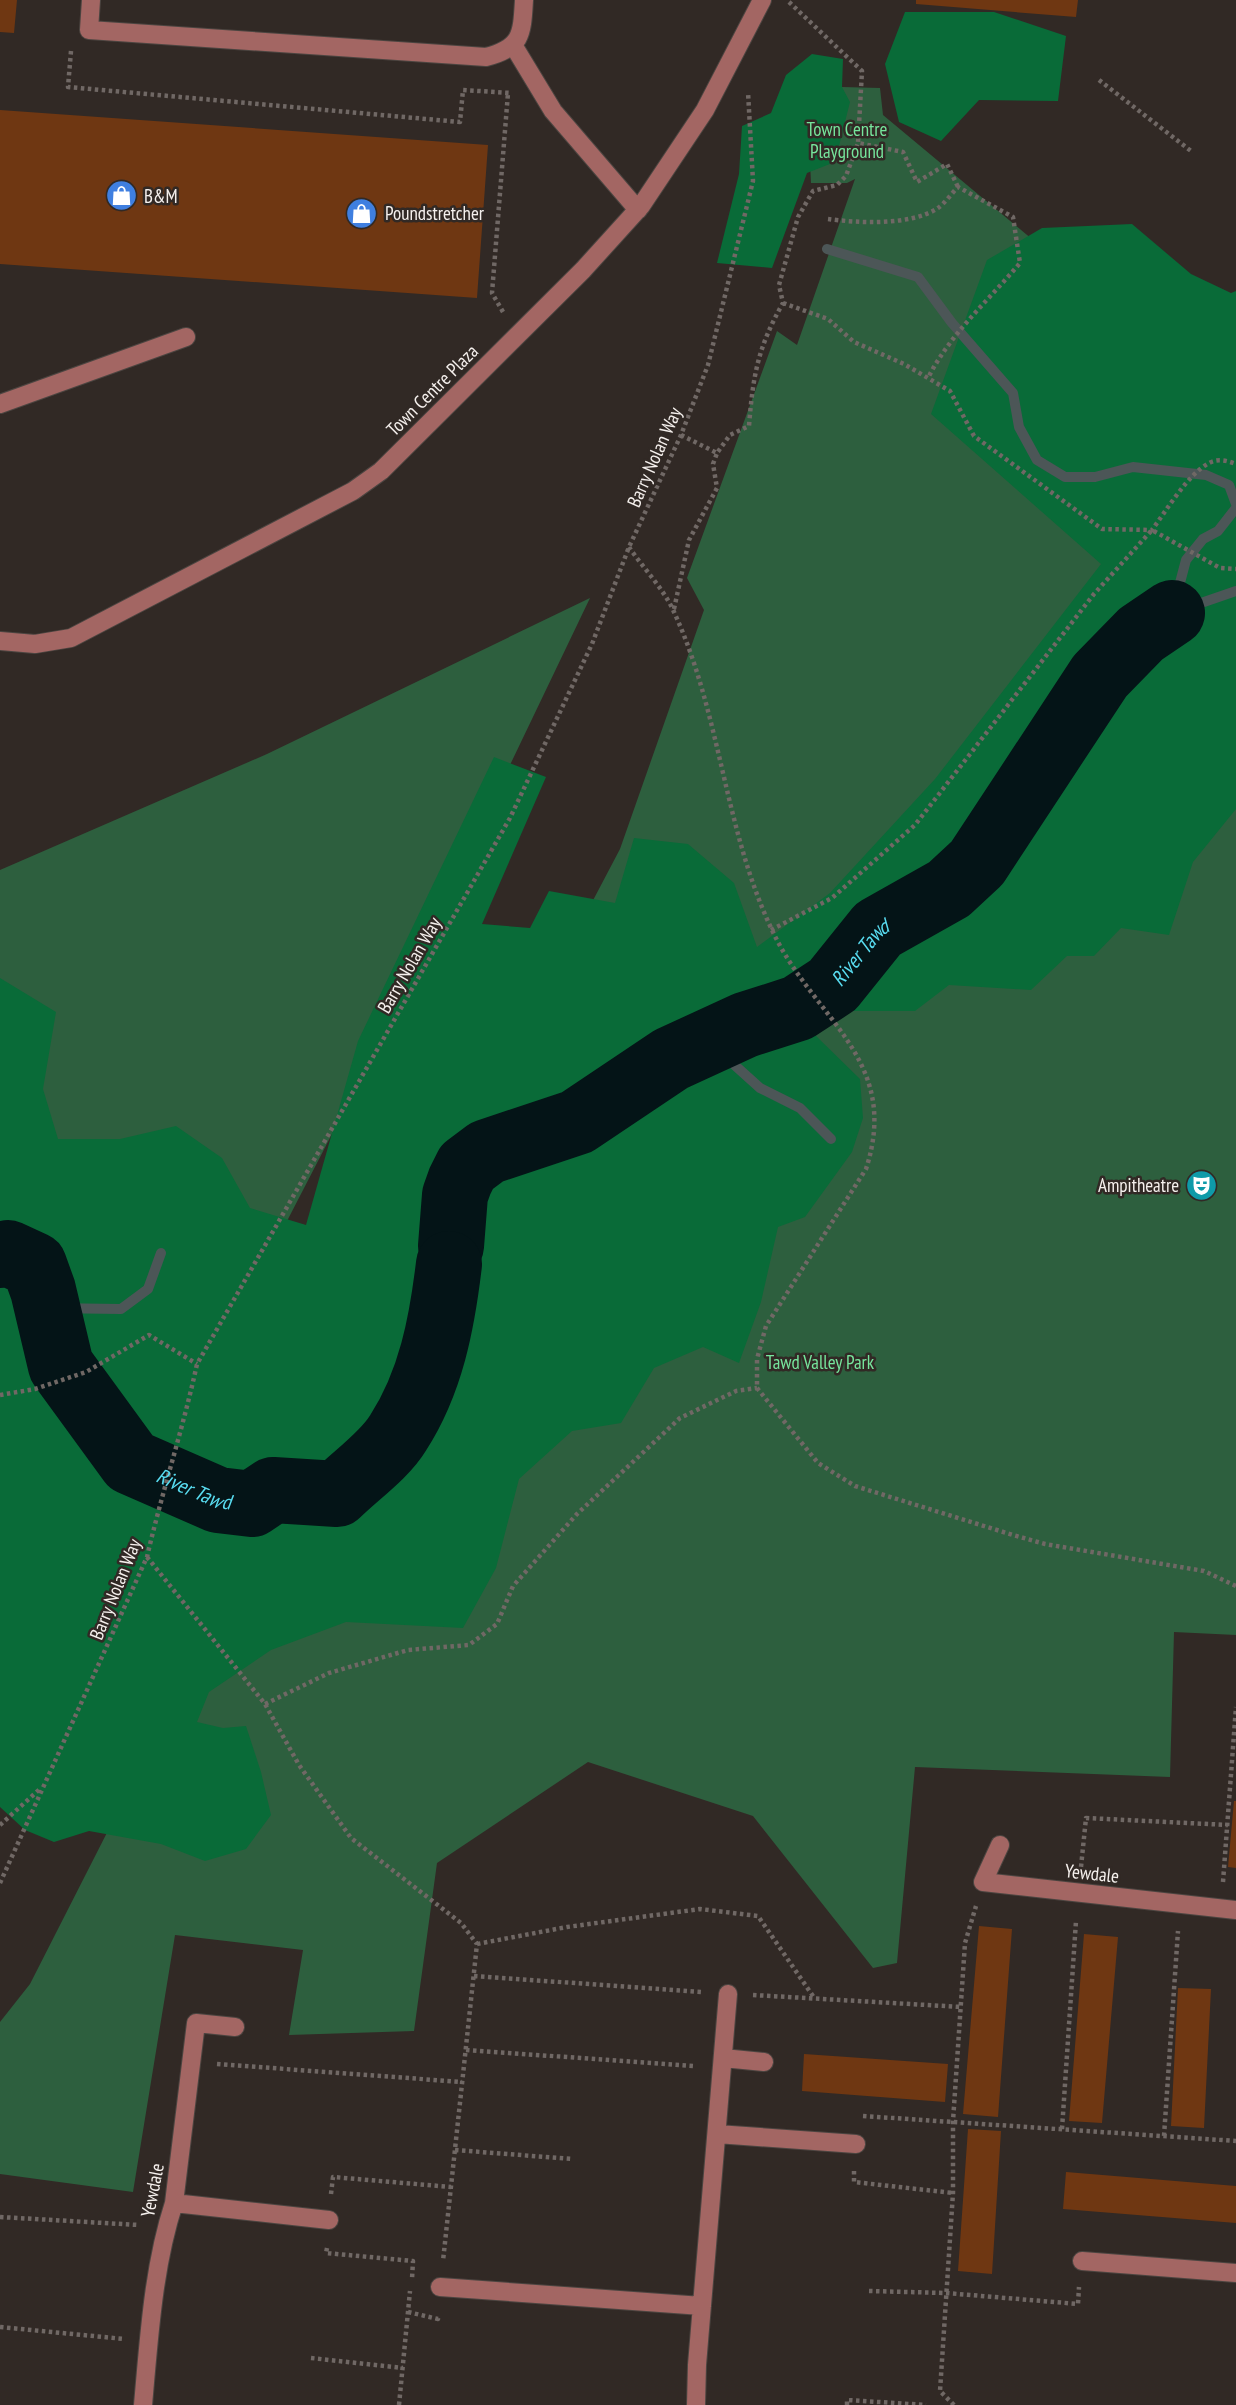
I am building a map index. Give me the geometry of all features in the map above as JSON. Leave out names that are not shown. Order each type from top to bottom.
[{"type":"street","points":[[91,0],[89,30],[409,54],[486,57],[508,52],[520,36],[524,0]]},
{"type":"street","name":"Town Centre Plaza","points":[[0,641],[35,644],[71,638],[353,491],[381,471],[518,335],[638,210],[705,110],[762,0]]},
{"type":"street","points":[[513,45],[553,111],[638,210]]},
{"type":"street","points":[[0,404],[186,337]]},
{"type":"street","points":[[983,1882],[1000,1845]]},
{"type":"street","name":"Yewdale","points":[[983,1882],[1228,1909]]},
{"type":"street","points":[[696,2405],[728,1994]]},
{"type":"street","name":"Yewdale","points":[[143,2405],[149,2341],[166,2227],[174,2203],[196,2023],[235,2027]]},
{"type":"street","points":[[723,2063],[764,2062]]},
{"type":"street","points":[[717,2134],[856,2144]]},
{"type":"street","points":[[174,2203],[329,2220]]},
{"type":"street","points":[[1082,2261],[1236,2273]]},
{"type":"street","points":[[440,2287],[702,2306]]},
{"type":"path","points":[[673,610],[689,540],[717,488],[713,464],[717,453],[730,435],[749,426],[752,382],[763,338],[783,303],[779,285],[804,202],[813,191],[837,185],[846,176],[858,143],[862,71],[786,0]]},
{"type":"path","points":[[72,37],[68,87],[460,122],[463,90],[543,95]]},
{"type":"path","points":[[1099,80],[1191,151]]},
{"type":"path","name":"Barry Nolan Way","points":[[0,1882],[147,1557],[160,1500],[180,1443],[197,1364],[510,818],[593,645],[629,547],[681,435],[708,365],[753,181],[747,88]]},
{"type":"path","points":[[508,93],[492,293],[518,335]]},
{"type":"path","points":[[858,143],[903,152],[917,182],[947,164],[958,187],[1013,217],[1020,263],[973,318],[944,346],[928,378]]},
{"type":"path","points":[[828,219],[863,224],[902,219],[938,208],[958,187]]},
{"type":"path","points":[[783,303],[828,319],[854,342],[950,391],[974,436],[1102,528],[1152,530],[1220,568],[1236,569]]},
{"type":"path","points":[[681,435],[717,453]]},
{"type":"path","points":[[771,930],[832,898],[915,825],[1094,594],[1152,530],[1179,492],[1209,463],[1224,460],[1236,464]]},
{"type":"path","points":[[629,547],[673,610],[700,678],[743,859],[771,930],[790,964],[866,1070],[873,1094],[876,1118],[873,1145],[866,1169],[766,1326],[757,1359],[757,1388],[818,1463],[855,1486],[1045,1544],[1204,1572],[1236,1586]]},
{"type":"path","points":[[0,1395],[35,1389],[86,1372],[149,1335],[197,1364]]},
{"type":"path","points":[[265,1703],[329,1673],[395,1654],[468,1645],[497,1624],[513,1586],[577,1514],[680,1418],[736,1391],[757,1388]]},
{"type":"path","points":[[147,1557],[265,1703],[299,1765],[351,1838],[461,1923],[477,1944],[438,2319],[408,2312]]},
{"type":"path","points":[[1228,1909],[1236,1707]]},
{"type":"path","points":[[0,1825],[45,1785]]},
{"type":"path","points":[[954,2405],[940,2390],[953,2193],[953,2121],[965,1943],[983,1882]]},
{"type":"path","points":[[1164,2136],[1180,1902]]},
{"type":"path","points":[[477,1944],[567,1927],[700,1909],[758,1916],[815,2000]]},
{"type":"path","points":[[466,2050],[723,2063]]},
{"type":"path","points":[[191,2063],[462,2082]]},
{"type":"path","points":[[953,2193],[853,2182],[858,2115],[1236,2141]]},
{"type":"path","points":[[455,2150],[572,2159]]},
{"type":"path","points":[[399,2405],[413,2261],[326,2253],[333,2177],[451,2187]]},
{"type":"path","points":[[0,2217],[166,2227]]},
{"type":"path","points":[[869,2291],[946,2293],[1078,2304],[1082,2261]]},
{"type":"path","points":[[0,2327],[149,2341]]},
{"type":"path","points":[[311,2358],[403,2368]]},
{"type":"path","points":[[847,2405],[848,2400],[926,2405]]},
{"type":"green space","points":[[905,12],[994,12],[1066,36],[1058,101],[979,100],[941,141],[899,122],[885,64]]},
{"type":"green space","points":[[812,54],[843,59],[842,87],[850,102],[835,162],[807,173],[772,268],[717,263],[739,174],[742,126],[771,113],[786,75]]},
{"type":"green space","name":"Tawd Valley Park","points":[[842,87],[880,88],[883,115],[1219,395],[1236,375],[1236,1635],[1174,1632],[1170,1777],[915,1767],[897,1963],[873,1968],[753,1816],[588,1762],[437,1863],[414,2031],[289,2035],[303,1950],[175,1935],[133,2192],[0,2174],[0,2022],[30,1984],[233,1585],[620,849],[704,610],[687,578],[777,331],[797,345],[855,179],[847,183],[811,183],[808,119]]},
{"type":"green space","points":[[1132,224],[1191,274],[1231,293],[1236,291],[1236,809],[1193,862],[1169,935],[1121,928],[1094,956],[1067,956],[1031,990],[949,985],[915,1011],[824,1011],[813,1033],[860,1079],[863,1118],[852,1152],[805,1217],[778,1227],[761,1302],[739,1363],[703,1347],[654,1368],[621,1423],[572,1431],[519,1479],[496,1568],[463,1628],[346,1622],[271,1650],[209,1692],[197,1722],[223,1728],[246,1726],[261,1772],[271,1815],[246,1849],[205,1861],[161,1844],[89,1831],[54,1842],[25,1830],[0,1807],[0,978],[56,1012],[43,1089],[58,1139],[120,1139],[176,1126],[222,1158],[250,1208],[306,1225],[358,1041],[494,757],[546,777],[482,924],[530,928],[549,891],[615,903],[634,838],[688,844],[734,883],[757,947],[830,893],[935,779],[1101,564],[931,414],[987,260],[1042,228]]},
{"type":"green space","points":[[590,598],[349,1101],[113,1558],[0,1711],[0,870],[267,754]]},
{"type":"building","points":[[0,0],[17,0],[14,33],[0,32]]},
{"type":"building","points":[[916,0],[1078,0],[1076,17],[916,4]]},
{"type":"building","points":[[0,110],[488,145],[477,298],[0,264]]},
{"type":"building","points":[[1236,1801],[1236,1868],[1228,1867]]},
{"type":"building","points":[[979,1926],[1012,1929],[998,2117],[963,2114]]},
{"type":"building","points":[[1084,1934],[1118,1937],[1102,2123],[1069,2121]]},
{"type":"building","points":[[1178,1988],[1211,1989],[1204,2128],[1171,2126]]},
{"type":"building","points":[[804,2054],[948,2064],[945,2102],[802,2091]]},
{"type":"building","points":[[968,2129],[1001,2131],[992,2274],[958,2271]]},
{"type":"building","points":[[1066,2172],[1236,2186],[1236,2223],[1063,2209]]},
{"type":"waterway","points":[[827,249],[918,277],[952,323],[1013,393],[1019,427],[1037,460],[1065,477],[1095,477],[1133,467],[1206,475],[1229,485],[1236,504]]},
{"type":"waterway","points":[[1172,613],[1186,560],[1203,539],[1218,531],[1236,508]]},
{"type":"waterway","name":"River Tawd","points":[[1172,613],[1236,591]]},
{"type":"waterway","name":"River Tawd","points":[[451,1246],[455,1195],[460,1181],[467,1167],[487,1152],[577,1122],[671,1059],[745,1025],[798,1008],[833,985],[878,929],[949,889],[977,863],[1100,676],[1141,634],[1172,613]]},
{"type":"waterway","points":[[709,1042],[760,1088],[800,1108],[831,1139]]},
{"type":"waterway","name":"River Tawd","points":[[0,1255],[8,1253],[34,1265],[43,1290],[61,1366],[131,1462],[218,1500],[252,1504],[273,1490],[337,1494],[392,1441],[409,1414],[427,1373],[443,1308],[449,1264]]},
{"type":"waterway","points":[[47,1308],[121,1309],[148,1289],[161,1253]]},
{"type":"place","name":"B&M","points":[[121,196]]},
{"type":"place","name":"Poundstretcher","points":[[362,213]]},
{"type":"place","name":"Ampitheatre","points":[[1202,1185]]},
{"type":"park label","name":"Town Centre Playground","points":[[847,140]]}]
